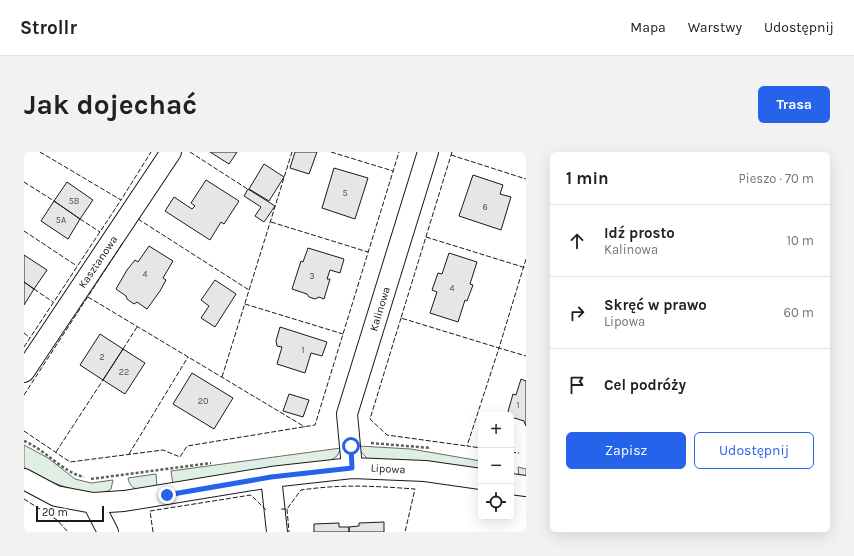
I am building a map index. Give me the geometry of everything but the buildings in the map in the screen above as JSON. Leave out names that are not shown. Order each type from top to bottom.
[{"type":"street","name":"Kasztanowa","points":[[24,372],[171,152]]},
{"type":"street","name":"Kalinowa","points":[[352,468],[347,414],[428,152]]},
{"type":"street","name":"Lipowa","points":[[24,479],[56,496],[93,503],[124,501],[271,477],[352,468],[425,471],[478,479]]},
{"type":"street","points":[[271,477],[277,532]]},
{"type":"street","points":[[514,484],[526,486]]},
{"type":"street","points":[[93,503],[108,532]]},
{"type":"green space","points":[[24,445],[48,458],[75,479],[91,483],[113,480],[111,489],[93,493],[80,491],[53,483],[31,472],[24,467]]},
{"type":"green space","points":[[359,446],[411,449],[478,460],[478,470],[368,459],[361,452]]},
{"type":"green space","points":[[341,448],[337,456],[330,461],[173,485],[171,471]]},
{"type":"green space","points":[[518,467],[526,469],[526,478],[519,477]]},
{"type":"green space","points":[[156,474],[157,488],[135,488],[132,486],[128,478]]},
{"type":"fence","points":[[40,152],[121,200],[151,152]]},
{"type":"fence","points":[[190,152],[249,190]]},
{"type":"fence","points":[[222,377],[292,152]]},
{"type":"fence","points":[[331,152],[393,171]]},
{"type":"fence","points":[[24,431],[70,462],[163,450],[180,457],[187,446],[315,425],[399,152]]},
{"type":"fence","points":[[452,152],[401,318],[499,348],[478,412]]},
{"type":"fence","points":[[451,155],[526,179]]},
{"type":"fence","points":[[24,182],[54,201]]},
{"type":"fence","points":[[24,347],[121,200]]},
{"type":"fence","points":[[80,219],[100,232]]},
{"type":"fence","points":[[138,219],[249,290]]},
{"type":"fence","points":[[271,222],[368,252]]},
{"type":"fence","points":[[24,231],[77,266]]},
{"type":"fence","points":[[426,237],[526,268]]},
{"type":"fence","points":[[24,395],[122,244]]},
{"type":"fence","points":[[526,259],[499,348],[526,356]]},
{"type":"fence","points":[[34,289],[53,302]]},
{"type":"fence","points":[[88,297],[305,427]]},
{"type":"fence","points":[[245,304],[343,334]]},
{"type":"fence","points":[[401,318],[370,419],[387,435],[467,446]]},
{"type":"fence","points":[[123,349],[137,327]]},
{"type":"fence","points":[[24,333],[30,338]]},
{"type":"fence","points":[[129,454],[188,357]]},
{"type":"fence","points":[[56,452],[103,380]]},
{"type":"fence","points":[[478,412],[467,446],[478,448]]},
{"type":"fence","points":[[514,452],[519,453]]},
{"type":"fence","points":[[281,509],[287,509],[301,490],[358,486],[415,489],[405,532]]},
{"type":"fence","points":[[153,532],[150,511],[251,495],[266,510]]},
{"type":"fence","points":[[24,499],[57,520],[68,532]]},
{"type":"fence","points":[[287,509],[289,532]]},
{"type":"route","points":[[167,495],[271,477],[323,470],[352,468],[351,446]]}]
